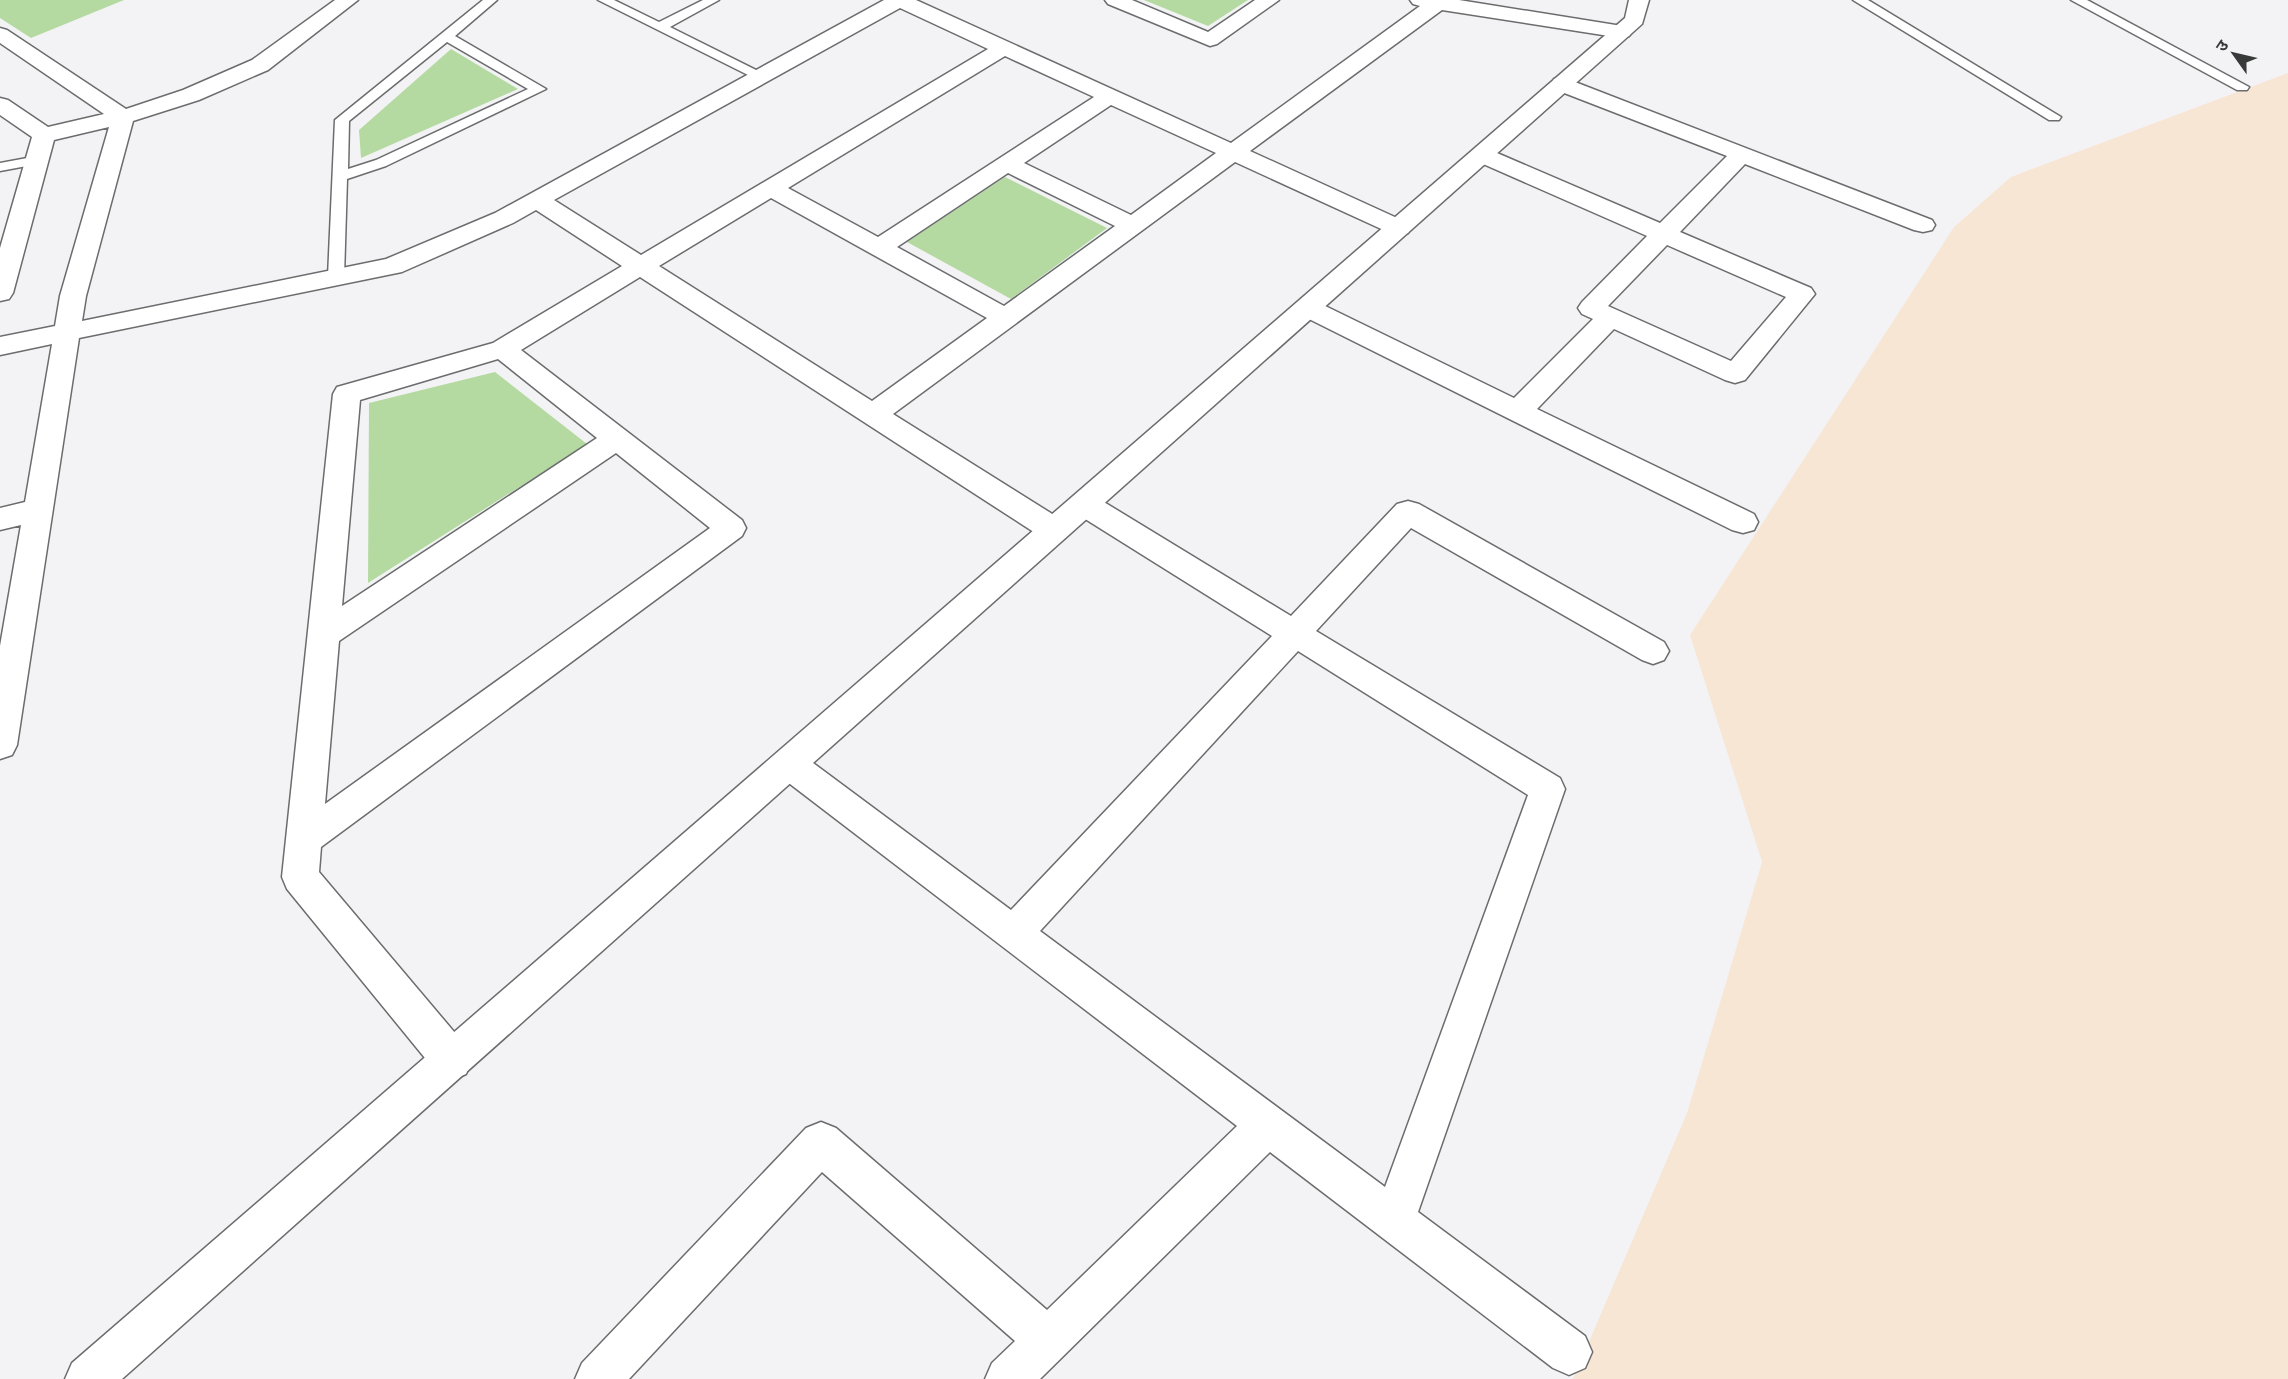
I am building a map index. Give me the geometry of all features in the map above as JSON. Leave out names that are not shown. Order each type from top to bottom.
[{"type":"street","points":[[0,346],[393,266],[504,218],[899,0],[1399,228]]},
{"type":"street","points":[[1115,0],[1210,40],[1269,0]]},
{"type":"street","points":[[100,1375],[452,1060],[1622,32],[1635,20],[1639,0]]},
{"type":"street","points":[[872,415],[1233,152],[1429,1],[1622,32]]},
{"type":"street","points":[[0,105],[44,135],[123,117],[191,94],[260,65],[339,2]]},
{"type":"street","points":[[0,34],[123,117]]},
{"type":"street","points":[[452,1060],[300,877],[347,394],[501,349],[1004,48]]},
{"type":"street","points":[[1562,84],[1923,225]]},
{"type":"street","points":[[880,248],[1110,96]]},
{"type":"street","points":[[0,745],[73,296],[123,117]]},
{"type":"street","points":[[0,293],[44,135]]},
{"type":"street","points":[[1482,155],[1664,234],[1802,294],[1735,374],[1591,308],[1664,234],[1742,154]]},
{"type":"street","points":[[1007,164],[1132,225]]},
{"type":"street","points":[[771,188],[1005,317]]},
{"type":"street","points":[[537,200],[1054,530]]},
{"type":"street","points":[[1308,308],[1743,522]]},
{"type":"street","points":[[1518,411],[1611,317]]},
{"type":"street","points":[[303,840],[730,528],[501,349]]},
{"type":"street","points":[[323,635],[617,439]]},
{"type":"street","points":[[1084,504],[1548,789],[1394,1220]]},
{"type":"street","points":[[0,519],[38,510]]},
{"type":"street","points":[[1014,933],[1408,512],[1653,651]]},
{"type":"street","points":[[789,764],[1569,1352]]},
{"type":"street","points":[[1008,1379],[1268,1125]]},
{"type":"street","points":[[598,1379],[821,1143],[1048,1340]]},
{"type":"lane","points":[[336,277],[342,120],[491,0]]},
{"type":"lane","points":[[604,0],[761,76]]},
{"type":"lane","points":[[659,27],[713,0]]},
{"type":"lane","points":[[1859,0],[2054,117]]},
{"type":"lane","points":[[2077,0],[2241,87]]},
{"type":"lane","points":[[340,176],[381,163],[539,89],[446,36]]},
{"type":"lane","points":[[0,167],[38,159]]},
{"type":"shaded area","points":[[2288,73],[2288,1379],[1573,1379],[1687,1113],[1762,862],[1690,635],[1954,227],[2011,177]]},
{"type":"green space","points":[[0,0],[124,0],[31,38],[0,18]]},
{"type":"green space","points":[[1144,0],[1248,0],[1208,26]]},
{"type":"green space","points":[[451,49],[518,89],[361,158],[359,130]]},
{"type":"green space","points":[[1005,177],[1107,228],[1011,299],[907,242]]},
{"type":"green space","points":[[495,372],[587,444],[368,583],[369,403]]}]
